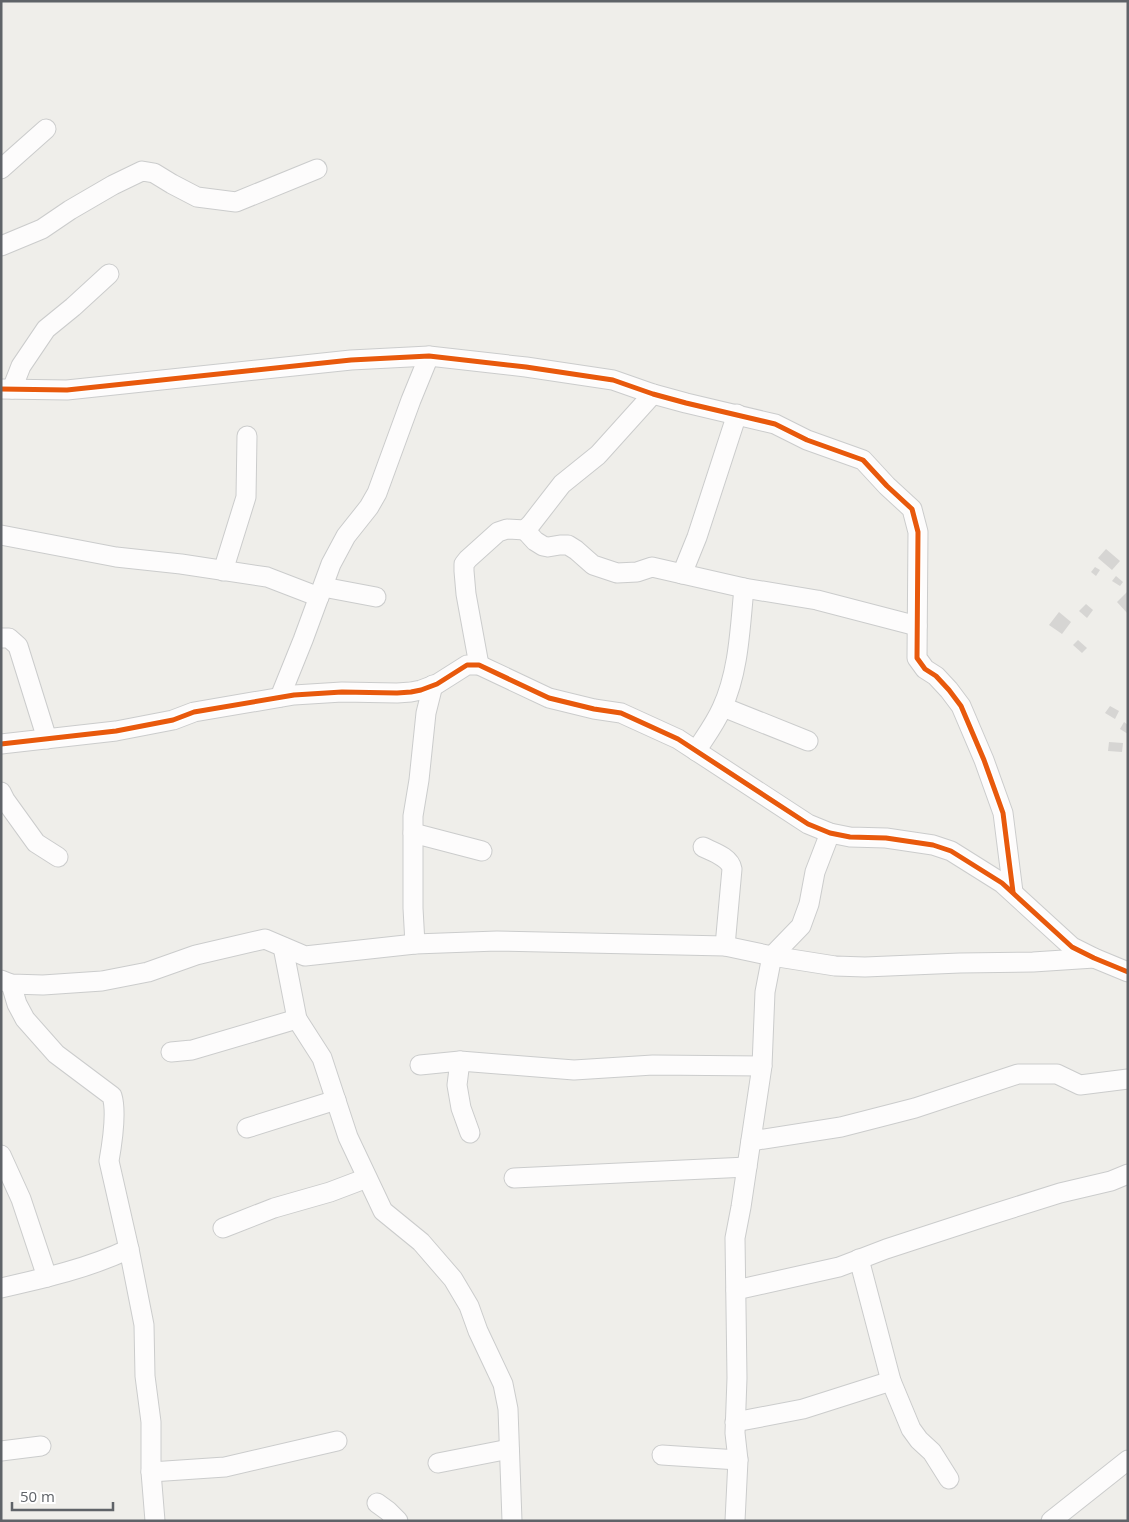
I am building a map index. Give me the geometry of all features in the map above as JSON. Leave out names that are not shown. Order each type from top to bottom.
[{"type":"street","points":[[1,169],[46,129]]},
{"type":"street","points":[[1,246],[42,229],[113,185],[142,171],[154,173],[197,197],[236,202],[317,169]]},
{"type":"street","points":[[7,389],[46,329],[109,274]]},
{"type":"street","points":[[7,389],[67,390],[341,360],[429,356],[526,367],[613,380],[686,403],[775,424],[808,440],[863,460],[886,486],[912,509],[918,532],[917,658],[925,669],[942,683],[961,706],[984,760],[1003,813],[1013,892]]},
{"type":"street","points":[[280,696],[332,564],[346,536],[378,493],[411,400],[429,356]]},
{"type":"street","points":[[525,530],[562,484],[598,456],[653,394]]},
{"type":"street","points":[[682,574],[697,537],[737,414]]},
{"type":"street","points":[[223,571],[246,497],[247,436]]},
{"type":"street","points":[[479,665],[466,594],[464,564],[498,532],[507,529],[525,530],[535,541],[543,546],[568,545],[593,564],[617,573],[638,572],[652,568],[744,588],[817,600],[916,626]]},
{"type":"street","points":[[1,535],[116,556],[267,577],[321,592],[376,597]]},
{"type":"street","points":[[696,751],[723,707],[738,650],[744,588]]},
{"type":"street","points":[[1,638],[9,638],[18,646],[47,739]]},
{"type":"street","points":[[1,744],[116,731],[173,720],[194,712],[280,696],[342,692],[397,693],[421,690],[451,676],[467,665],[479,665],[549,698],[594,709],[621,713],[678,739],[808,824],[830,833],[850,837],[886,838],[933,845],[951,851],[1002,883],[1072,946],[1094,958],[1128,972]]},
{"type":"street","points":[[415,944],[413,816],[426,713],[433,685]]},
{"type":"street","points":[[723,707],[808,741]]},
{"type":"street","points":[[1,792],[36,843],[58,857]]},
{"type":"street","points":[[413,833],[482,850]]},
{"type":"street","points":[[735,1521],[738,1460],[735,1433],[737,1378],[734,1238],[741,1207],[762,1066],[765,992],[772,956],[801,926],[809,904],[815,872],[830,833]]},
{"type":"street","points":[[702,847],[728,860],[731,864],[725,946]]},
{"type":"street","points":[[6,982],[43,985],[102,981],[148,972],[196,955],[265,939],[305,956],[415,944],[497,941],[725,946],[835,966],[865,967],[1094,958]]},
{"type":"street","points":[[283,947],[297,1019],[322,1058],[348,1137],[367,1178],[384,1211],[422,1242],[454,1278],[470,1306],[478,1331],[503,1384],[508,1409],[512,1521]]},
{"type":"street","points":[[6,982],[25,1019],[56,1054],[112,1096],[114,1104],[109,1161],[144,1325],[145,1376],[151,1422],[151,1472],[155,1521]]},
{"type":"street","points":[[171,1052],[192,1050],[297,1019]]},
{"type":"street","points":[[420,1064],[460,1061],[574,1070],[654,1065],[762,1066]]},
{"type":"street","points":[[460,1061],[457,1085],[461,1108],[470,1133]]},
{"type":"street","points":[[751,1141],[841,1127],[915,1108],[1018,1074],[1057,1074],[1080,1085],[1128,1078]]},
{"type":"street","points":[[248,1128],[336,1100]]},
{"type":"street","points":[[1,1155],[21,1198],[47,1277]]},
{"type":"street","points":[[514,1178],[747,1167]]},
{"type":"street","points":[[736,1290],[839,1267],[904,1243],[1060,1193],[1111,1181],[1128,1174]]},
{"type":"street","points":[[223,1228],[274,1208],[330,1192],[367,1178]]},
{"type":"street","points":[[1,1288],[47,1277],[114,1256],[129,1249]]},
{"type":"street","points":[[859,1259],[892,1381],[911,1429],[919,1440],[932,1452],[949,1479]]},
{"type":"street","points":[[735,1422],[804,1409],[892,1381]]},
{"type":"street","points":[[151,1472],[225,1467],[337,1441]]},
{"type":"street","points":[[1,1451],[41,1446]]},
{"type":"street","points":[[438,1463],[509,1449]]},
{"type":"street","points":[[662,1455],[738,1460]]},
{"type":"street","points":[[1052,1521],[1128,1460]]},
{"type":"street","points":[[376,1504],[388,1511],[398,1521]]},
{"type":"building","points":[[1106,549],[1120,561],[1112,570],[1098,558]]},
{"type":"building","points":[[1095,567],[1100,570],[1096,576],[1091,572]]},
{"type":"building","points":[[1116,576],[1123,582],[1120,586],[1112,581]]},
{"type":"building","points":[[1128,591],[1128,614],[1117,602]]},
{"type":"building","points":[[1086,604],[1093,610],[1087,618],[1079,611]]},
{"type":"building","points":[[1059,612],[1071,622],[1062,634],[1049,625]]},
{"type":"building","points":[[1078,640],[1087,648],[1082,653],[1073,645]]},
{"type":"building","points":[[1110,706],[1119,711],[1115,719],[1105,713]]},
{"type":"building","points":[[1124,722],[1128,725],[1128,734],[1120,729]]},
{"type":"building","points":[[1109,742],[1123,743],[1122,752],[1108,751]]},
{"type":"cycle path","points":[[1,389],[67,390],[351,360],[429,356],[526,367],[613,380],[686,403],[775,424],[807,440],[863,460],[912,509],[918,532],[917,658],[925,669],[936,676],[949,690],[961,706],[984,760],[1003,813],[1013,892]]},
{"type":"cycle path","points":[[1,744],[116,731],[173,720],[194,712],[294,695],[342,692],[411,692],[437,684],[467,665],[479,665],[549,698],[594,709],[621,713],[678,739],[808,824],[830,833],[850,837],[886,838],[933,845],[951,851],[1002,883],[1072,947],[1128,972]]}]
